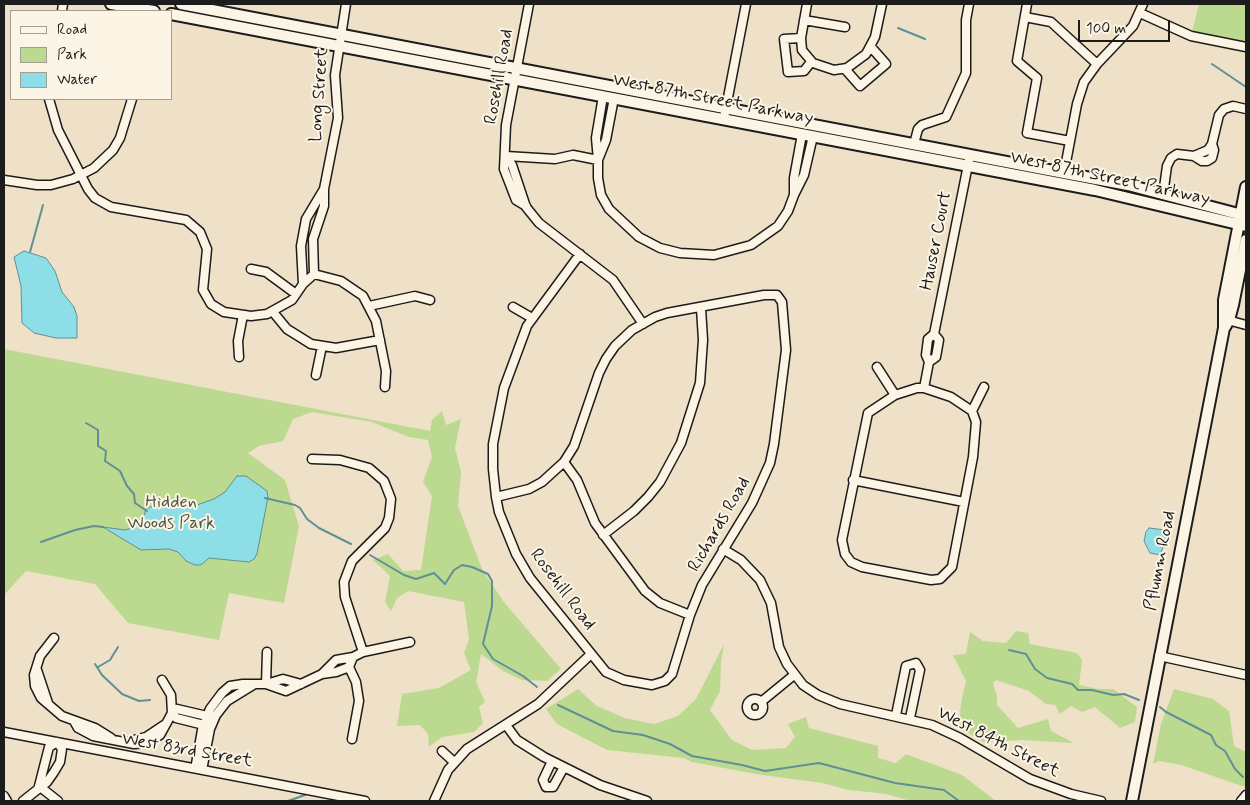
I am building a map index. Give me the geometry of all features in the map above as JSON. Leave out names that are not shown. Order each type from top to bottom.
[{"type":"main road","points":[[111,4],[151,9]]},
{"type":"main road","name":"West 87th Street Parkway","points":[[181,4],[653,94],[808,135],[1243,220]]},
{"type":"main road","name":"West 87th Street Parkway","points":[[172,14],[609,97],[725,113],[914,144],[1064,173],[1163,195],[1243,220]]},
{"type":"main road","points":[[609,97],[618,92],[640,96],[653,94]]},
{"type":"main road","points":[[808,135],[816,130],[864,139],[870,136]]},
{"type":"main road","points":[[1225,322],[1243,220],[1246,187]]},
{"type":"main road","points":[[1225,322],[1246,240]]},
{"type":"main road","name":"Pflumm Road","points":[[1132,801],[1225,322]]},
{"type":"street","name":"Long Street","points":[[314,274],[313,239],[324,206],[324,189],[338,118],[335,75],[346,4]]},
{"type":"street","name":"Rosehill Road","points":[[529,4],[506,125],[504,169],[508,184],[516,200],[526,207],[549,232],[613,280],[643,324]]},
{"type":"street","points":[[725,113],[746,4]]},
{"type":"street","points":[[808,4],[801,38],[802,50],[811,62],[834,70],[845,69],[861,60],[876,32],[882,4]]},
{"type":"street","points":[[914,144],[916,135],[922,125],[946,117],[966,73],[966,20],[969,4]]},
{"type":"street","points":[[1027,4],[1017,61],[1036,78],[1028,133],[1070,141]]},
{"type":"street","points":[[1064,173],[1080,94],[1097,64],[1133,26],[1143,4]]},
{"type":"street","points":[[1140,13],[1191,36],[1246,47]]},
{"type":"street","points":[[1024,17],[1051,22],[1097,64]]},
{"type":"street","points":[[804,20],[845,27]]},
{"type":"street","points":[[801,38],[784,40],[788,72],[804,71],[811,62]]},
{"type":"street","points":[[845,69],[860,86],[886,64],[870,46]]},
{"type":"street","points":[[609,97],[596,138],[598,178],[601,195],[609,209],[639,237],[660,248],[680,253],[714,255],[751,245],[778,226],[788,211],[794,195],[794,178],[808,135]]},
{"type":"street","points":[[49,100],[54,119],[88,189],[103,204],[178,218],[194,225],[200,232],[207,249],[203,282],[206,298],[218,309],[243,315],[258,316],[272,312],[287,305],[303,284],[314,274],[346,284],[363,296],[373,313],[380,340],[386,371],[385,387]]},
{"type":"street","points":[[4,180],[51,185],[81,175],[94,168],[113,150],[126,125],[132,100]]},
{"type":"street","points":[[1163,195],[1167,166],[1171,158],[1177,154],[1194,156],[1208,150],[1212,144],[1219,115],[1224,109],[1233,106],[1246,108]]},
{"type":"street","points":[[506,156],[556,159],[573,155],[598,160]]},
{"type":"street","name":"Hauser Court","points":[[924,388],[929,362],[926,355],[928,339],[934,334],[970,155]]},
{"type":"street","name":"Long Street","points":[[303,284],[302,246],[304,228],[306,219],[324,189]]},
{"type":"street","name":"Rosehill Road","points":[[434,801],[443,778],[454,762],[475,743],[538,704],[590,654],[530,578],[507,534],[496,497],[493,469],[496,421],[512,362],[532,318],[580,254]]},
{"type":"street","points":[[251,268],[266,272],[296,294]]},
{"type":"street","name":"Richards Road","points":[[590,654],[613,676],[652,685],[665,680],[676,668],[690,615],[702,585],[763,482],[774,444],[786,350],[782,302],[777,295],[764,295],[701,308]]},
{"type":"street","points":[[369,306],[414,296],[430,300]]},
{"type":"street","points":[[513,307],[532,318]]},
{"type":"street","points":[[496,497],[535,486],[564,462],[574,446],[599,373],[606,359],[625,336],[643,324],[667,313],[701,308],[703,340],[700,384],[681,443],[669,467],[648,497],[634,511],[603,535]]},
{"type":"street","points":[[272,312],[297,337],[322,346],[348,347],[380,340]]},
{"type":"street","points":[[239,357],[238,341],[243,315]]},
{"type":"street","points":[[1225,322],[1246,324]]},
{"type":"street","points":[[316,375],[322,346]]},
{"type":"street","points":[[877,367],[895,395]]},
{"type":"street","points":[[972,411],[984,387]]},
{"type":"street","points":[[924,388],[951,397],[972,411],[976,422],[975,441],[952,567],[940,579],[931,580],[862,567],[851,562],[845,554],[842,540],[868,413],[895,395],[924,388]]},
{"type":"street","points":[[312,460],[332,459],[360,464],[378,474],[384,481],[391,499],[389,518],[379,535],[358,555],[347,572],[345,597],[363,652]]},
{"type":"street","points":[[564,462],[577,480],[595,523],[651,597],[690,615]]},
{"type":"street","points":[[853,480],[964,502]]},
{"type":"street","name":"West 84th Street","points":[[723,549],[752,570],[766,590],[772,608],[779,647],[786,664],[808,689],[830,701],[910,718],[944,730],[1044,785],[1101,801]]},
{"type":"street","points":[[54,638],[40,656],[37,670],[48,702],[62,716],[95,728],[111,738],[128,741],[146,737],[164,725],[177,709],[208,721]]},
{"type":"street","points":[[322,674],[336,660],[410,642]]},
{"type":"street","points":[[266,684],[267,652]]},
{"type":"street","points":[[1159,656],[1246,675]]},
{"type":"street","points":[[352,739],[359,702],[356,682],[349,667],[353,657]]},
{"type":"street","name":"West 84th Street","points":[[896,715],[906,666],[916,663],[920,670],[910,718]]},
{"type":"street","points":[[200,768],[203,765],[208,721],[227,701],[253,685],[283,680],[301,684],[322,674],[336,672],[349,667]]},
{"type":"street","points":[[761,702],[794,675]]},
{"type":"street","points":[[162,680],[171,695],[172,713]]},
{"type":"street","points":[[506,725],[517,740],[552,761],[600,784],[647,801]]},
{"type":"street","name":"West 83rd Street","points":[[4,732],[365,801]]},
{"type":"street","points":[[23,801],[39,786],[47,782],[60,762],[62,749],[57,742],[49,747],[39,786]]},
{"type":"street","points":[[442,751],[454,762]]},
{"type":"street","points":[[552,761],[543,780],[546,787],[553,786],[564,767]]},
{"type":"street","points":[[39,786],[58,801]]},
{"type":"street","points":[[1241,801],[1246,795]]},
{"type":"street","points":[[4,796],[7,801]]},
{"type":"green space","points":[[1199,4],[1246,4],[1246,43],[1192,32]]},
{"type":"green space","name":"Hidden Woods Park","points":[[4,349],[430,431],[432,420],[442,411],[446,425],[461,419],[455,448],[461,472],[458,506],[482,569],[503,601],[561,669],[547,681],[522,680],[503,671],[481,654],[476,682],[485,702],[479,707],[483,723],[474,732],[442,737],[429,747],[428,734],[420,725],[397,726],[402,694],[439,688],[471,670],[464,653],[469,639],[464,602],[408,591],[397,598],[391,611],[385,602],[390,576],[373,560],[388,554],[403,571],[421,570],[432,496],[423,482],[432,457],[428,440],[409,437],[372,422],[312,412],[293,419],[283,441],[259,446],[248,453],[285,480],[299,526],[284,603],[229,593],[219,640],[128,623],[95,584],[26,571],[4,595]]},
{"type":"green space","points":[[1016,631],[1028,633],[1030,644],[1077,653],[1082,660],[1079,685],[1099,689],[1113,689],[1137,707],[1135,722],[1120,728],[1095,707],[1082,712],[1071,706],[1060,714],[1055,705],[1046,704],[1029,691],[996,680],[993,683],[997,705],[1018,728],[1048,719],[1051,731],[1074,743],[1021,740],[983,742],[959,727],[961,703],[966,681],[953,655],[966,654],[970,632],[983,641],[1006,643]]},
{"type":"green space","points":[[724,644],[720,691],[710,710],[732,740],[752,750],[786,748],[795,737],[788,724],[806,717],[809,728],[878,746],[878,758],[896,763],[906,754],[962,775],[996,801],[911,801],[886,794],[849,790],[822,783],[756,774],[692,762],[684,758],[607,750],[557,724],[546,709],[578,689],[597,706],[625,718],[654,724],[678,716],[696,699]]},
{"type":"green space","points":[[1174,689],[1213,699],[1229,711],[1234,746],[1246,752],[1245,787],[1181,765],[1159,761],[1153,764],[1161,724]]},
{"type":"water","points":[[24,251],[46,258],[55,271],[62,292],[74,307],[77,316],[77,338],[56,338],[34,333],[22,323],[21,286],[14,257]]},
{"type":"water","points":[[237,476],[246,476],[267,491],[268,497],[257,554],[249,562],[209,558],[201,565],[195,565],[186,561],[178,552],[169,549],[141,550],[103,527],[125,530],[132,528],[145,514],[145,510],[150,507],[197,505],[214,499],[225,492]]},
{"type":"water","points":[[1149,528],[1165,530],[1168,534],[1160,555],[1150,553],[1144,541]]},
{"type":"waterway","points":[[898,28],[925,39]]},
{"type":"waterway","points":[[1212,64],[1246,87]]},
{"type":"waterway","points":[[30,252],[43,205]]},
{"type":"waterway","points":[[86,423],[98,430],[98,446],[106,451],[105,461],[120,471],[127,486],[134,494],[135,503],[147,511]]},
{"type":"waterway","points":[[265,498],[295,505],[300,508],[307,519],[319,528],[351,544]]},
{"type":"waterway","points":[[41,542],[75,530],[94,526],[103,527]]},
{"type":"waterway","points":[[370,555],[404,575],[416,579],[434,573],[445,584],[454,570],[462,565],[488,574],[492,581],[492,606],[483,644],[493,659],[523,676],[537,687]]},
{"type":"waterway","points":[[98,667],[110,660],[118,647]]},
{"type":"waterway","points":[[1009,650],[1026,654],[1035,669],[1047,678],[1072,684],[1078,690],[1092,690],[1113,695],[1124,694],[1139,700]]},
{"type":"waterway","points":[[95,664],[102,675],[122,694],[139,701],[150,700]]},
{"type":"waterway","points":[[558,705],[613,731],[643,735],[670,744],[692,756],[765,771],[819,763],[895,783],[944,790],[959,801]]},
{"type":"waterway","points":[[1160,707],[1211,735],[1216,745],[1225,751],[1235,769],[1243,777]]},
{"type":"waterway","points":[[288,801],[305,795]]}]
